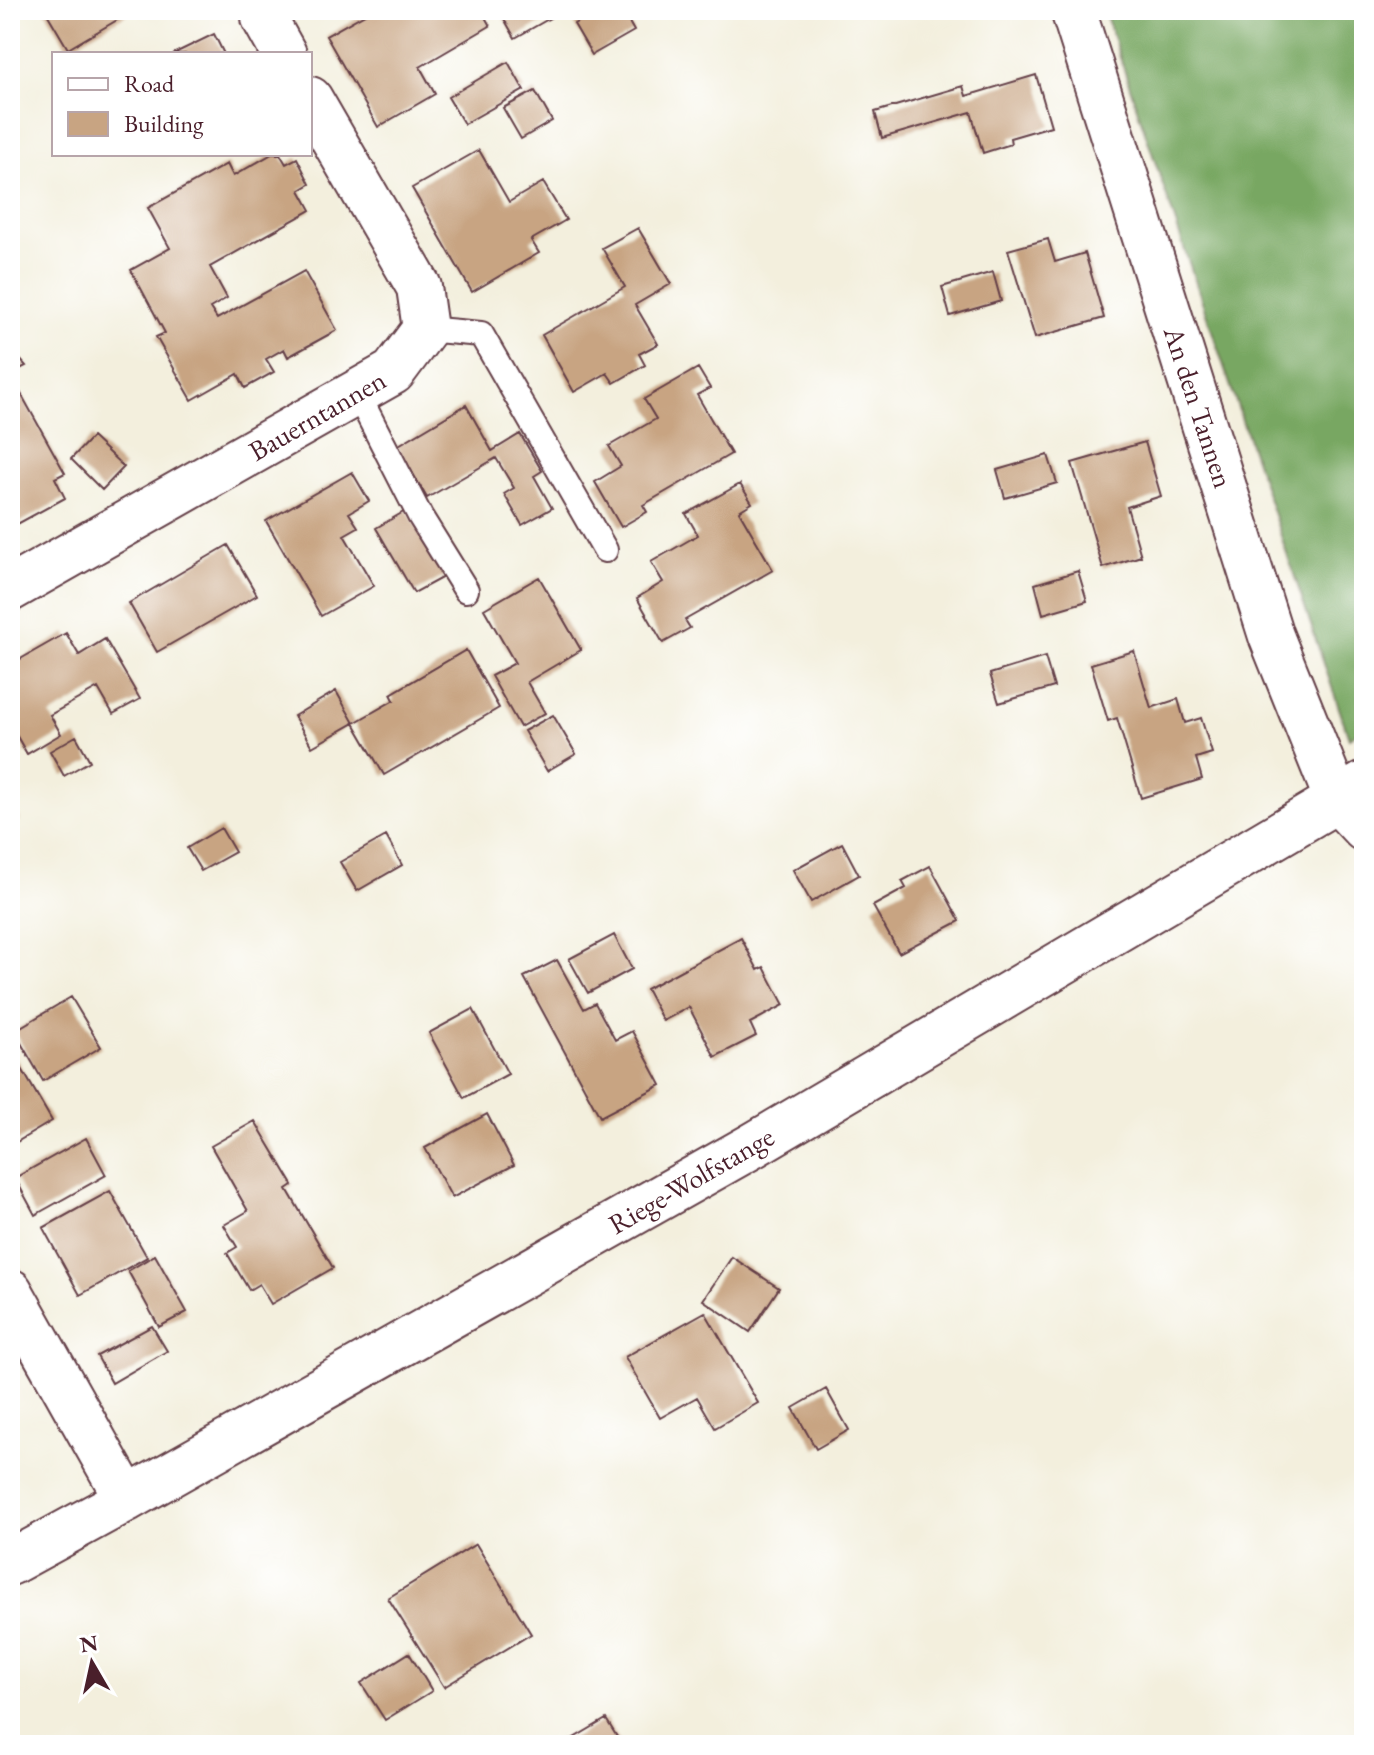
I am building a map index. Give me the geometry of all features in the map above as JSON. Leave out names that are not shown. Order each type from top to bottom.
[{"type":"street","points":[[264,10],[264,18],[283,52]]},
{"type":"street","name":"An den Tannen","points":[[1073,10],[1271,636],[1355,804]]},
{"type":"street","points":[[312,102],[419,287],[425,329]]},
{"type":"street","name":"Bauerntannen","points":[[10,589],[393,372],[425,329]]},
{"type":"street","name":"Riege-Wolfstange","points":[[10,1563],[1355,804]]},
{"type":"street","points":[[10,1291],[127,1499]]},
{"type":"lane","points":[[425,329],[481,334],[605,550]]},
{"type":"lane","points":[[357,393],[420,516],[466,590]]},
{"type":"green space","points":[[1104,10],[1364,10],[1364,729],[1349,738]]},
{"type":"building","points":[[45,10],[134,10],[68,49]]},
{"type":"building","points":[[372,10],[481,10],[490,26],[420,67],[435,94],[378,127],[326,36]]},
{"type":"building","points":[[499,10],[564,10],[515,38]]},
{"type":"building","points":[[597,10],[622,10],[634,31],[592,55],[574,24]]},
{"type":"building","points":[[214,34],[223,52],[177,52]]},
{"type":"building","points":[[508,62],[524,90],[464,124],[448,97]]},
{"type":"building","points":[[1036,75],[1051,126],[1010,138],[1011,144],[983,153],[971,112],[882,138],[875,112],[963,86],[966,96]]},
{"type":"building","points":[[535,91],[552,121],[521,139],[503,108]]},
{"type":"building","points":[[479,150],[509,202],[543,182],[566,220],[531,240],[539,253],[472,292],[412,188]]},
{"type":"building","points":[[268,156],[281,156],[286,164],[297,158],[310,184],[300,190],[311,210],[210,267],[227,298],[210,308],[217,319],[304,271],[337,330],[288,357],[284,349],[266,359],[274,372],[245,388],[238,374],[192,400],[156,337],[165,333],[131,270],[170,248],[148,208],[227,164],[233,176]]},
{"type":"building","points":[[638,228],[671,284],[635,305],[658,344],[639,354],[645,365],[614,383],[607,373],[574,392],[542,335],[625,287],[602,248]]},
{"type":"building","points":[[1048,239],[1055,262],[1085,253],[1104,318],[1035,338],[1008,250]]},
{"type":"building","points":[[993,272],[1001,301],[950,316],[942,287]]},
{"type":"building","points":[[10,348],[26,366],[10,374]]},
{"type":"building","points":[[698,368],[710,388],[697,395],[731,454],[643,505],[647,512],[621,527],[595,482],[621,466],[609,446],[656,419],[644,399]]},
{"type":"building","points":[[10,374],[65,473],[55,478],[65,498],[10,528]]},
{"type":"building","points":[[466,405],[492,451],[520,434],[542,471],[534,476],[552,508],[522,525],[504,494],[514,488],[496,458],[427,498],[397,446]]},
{"type":"building","points":[[92,437],[124,467],[102,490],[71,459]]},
{"type":"building","points":[[1145,442],[1161,496],[1127,507],[1141,556],[1103,568],[1072,463]]},
{"type":"building","points":[[1048,455],[1057,483],[1005,498],[997,470]]},
{"type":"building","points":[[352,472],[369,501],[349,513],[358,527],[344,535],[374,586],[321,616],[266,521]]},
{"type":"building","points":[[740,484],[752,503],[739,511],[773,570],[685,620],[690,628],[663,643],[637,598],[663,582],[651,562],[698,535],[686,514]]},
{"type":"building","points":[[407,510],[445,576],[414,593],[376,528]]},
{"type":"building","points":[[228,545],[257,595],[157,652],[129,603]]},
{"type":"building","points":[[1078,571],[1087,601],[1043,614],[1035,584]]},
{"type":"building","points":[[539,577],[581,650],[527,682],[545,713],[520,727],[491,676],[515,663],[484,609]]},
{"type":"building","points":[[66,633],[79,655],[105,639],[140,699],[113,714],[98,688],[50,715],[61,734],[27,754],[10,724],[10,665]]},
{"type":"building","points":[[466,650],[499,708],[384,775],[354,723],[394,700],[391,694]]},
{"type":"building","points":[[1134,651],[1151,708],[1178,699],[1185,723],[1201,718],[1212,753],[1196,758],[1202,779],[1141,798],[1117,718],[1108,721],[1091,664]]},
{"type":"building","points":[[1045,657],[1054,687],[999,703],[990,674]]},
{"type":"building","points":[[336,691],[354,723],[312,747],[294,716]]},
{"type":"building","points":[[553,715],[576,754],[547,771],[524,731]]},
{"type":"building","points":[[76,736],[90,761],[64,776],[50,751]]},
{"type":"building","points":[[10,801],[20,820],[10,825]]},
{"type":"building","points":[[221,828],[235,852],[201,871],[187,848]]},
{"type":"building","points":[[386,836],[402,865],[357,891],[340,862]]},
{"type":"building","points":[[842,843],[859,875],[811,902],[793,870]]},
{"type":"building","points":[[930,866],[960,921],[899,953],[873,906],[906,888],[902,881]]},
{"type":"building","points":[[614,935],[632,969],[588,993],[569,959]]},
{"type":"building","points":[[741,938],[758,970],[764,967],[784,1005],[750,1023],[756,1036],[715,1057],[689,1007],[663,1021],[646,989]]},
{"type":"building","points":[[557,960],[584,1009],[595,1003],[615,1040],[632,1031],[661,1085],[600,1117],[524,977]]},
{"type":"building","points":[[71,997],[101,1047],[43,1081],[14,1031]]},
{"type":"building","points":[[473,1009],[508,1074],[464,1098],[429,1033]]},
{"type":"building","points":[[14,1055],[52,1121],[10,1146],[10,1057]]},
{"type":"building","points":[[487,1114],[514,1165],[452,1198],[425,1148]]},
{"type":"building","points":[[255,1121],[293,1185],[287,1189],[333,1268],[271,1304],[259,1284],[249,1290],[227,1253],[237,1247],[224,1225],[248,1211],[211,1146]]},
{"type":"building","points":[[86,1138],[106,1175],[35,1215],[15,1178]]},
{"type":"building","points":[[110,1191],[147,1257],[80,1295],[43,1228]]},
{"type":"building","points":[[155,1255],[187,1312],[159,1327],[128,1271]]},
{"type":"building","points":[[732,1257],[779,1288],[750,1332],[703,1300]]},
{"type":"building","points":[[705,1312],[758,1403],[715,1428],[697,1397],[660,1418],[625,1357]]},
{"type":"building","points":[[152,1326],[167,1351],[112,1383],[97,1356]]},
{"type":"building","points":[[826,1389],[849,1430],[816,1449],[793,1408]]},
{"type":"building","points":[[476,1544],[531,1634],[444,1687],[388,1598]]},
{"type":"building","points":[[409,1653],[432,1691],[385,1720],[361,1683]]},
{"type":"building","points":[[606,1719],[622,1745],[562,1745]]}]
